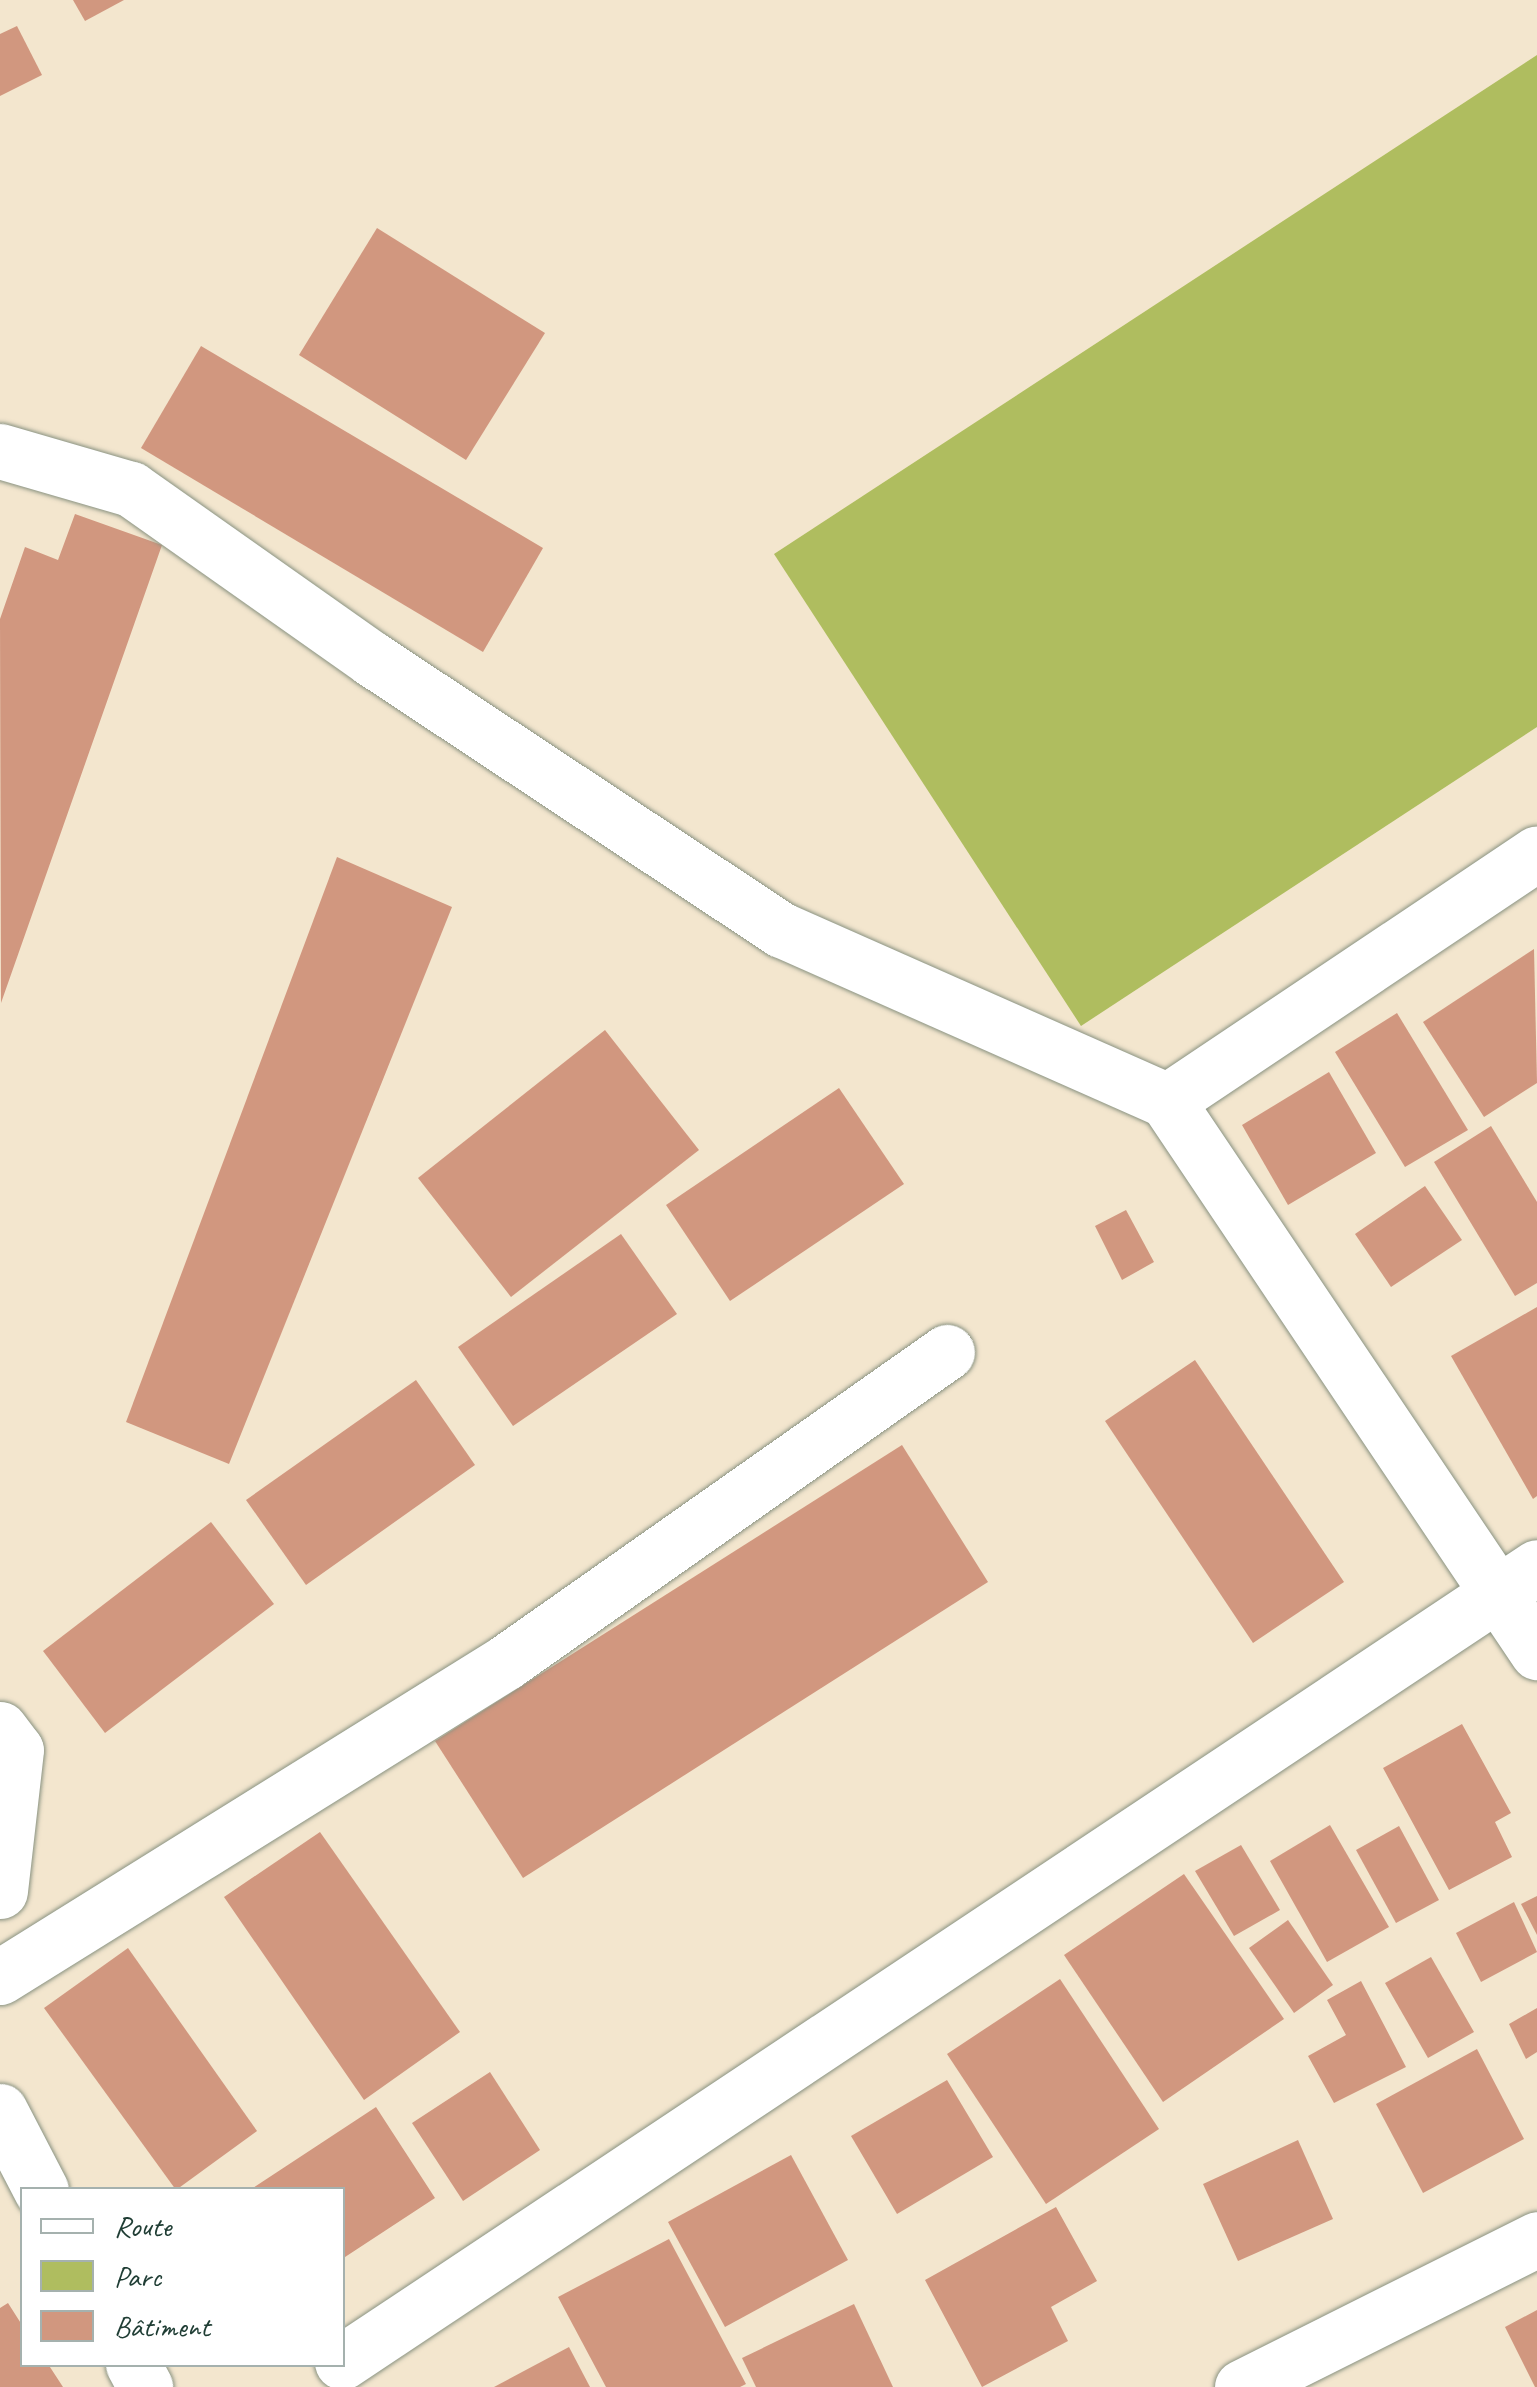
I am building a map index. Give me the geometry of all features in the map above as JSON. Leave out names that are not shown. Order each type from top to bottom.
[{"type":"street","points":[[0,451],[131,490],[372,660],[782,930],[1167,1101],[1517,1580],[1537,1652]]},
{"type":"street","points":[[1167,1101],[1537,853]]},
{"type":"street","points":[[0,1976],[506,1662],[947,1352]]},
{"type":"street","points":[[345,2360],[1517,1580]]},
{"type":"street","points":[[0,1729],[16,1750],[0,1891]]},
{"type":"street","points":[[0,2111],[39,2187]]},
{"type":"street","points":[[1242,2387],[1537,2238]]},
{"type":"street","points":[[305,2387],[335,2367]]},
{"type":"green space","points":[[1537,55],[1537,727],[1081,1026],[774,554]]},
{"type":"building","points":[[73,0],[124,0],[85,21]]},
{"type":"building","points":[[17,26],[42,75],[0,96],[0,34]]},
{"type":"building","points":[[377,228],[545,333],[466,460],[299,355]]},
{"type":"building","points":[[201,346],[543,548],[483,652],[141,448]]},
{"type":"building","points":[[75,514],[162,545],[1,1003],[0,619],[25,547],[58,560]]},
{"type":"building","points":[[337,857],[452,907],[229,1464],[126,1422]]},
{"type":"building","points":[[1534,949],[1537,1083],[1484,1117],[1423,1022]]},
{"type":"building","points":[[1397,1013],[1468,1130],[1405,1167],[1335,1052]]},
{"type":"building","points":[[605,1030],[699,1150],[511,1297],[418,1178]]},
{"type":"building","points":[[1329,1072],[1376,1153],[1288,1205],[1242,1125]]},
{"type":"building","points":[[839,1088],[904,1184],[730,1301],[666,1205]]},
{"type":"building","points":[[1491,1126],[1537,1202],[1537,1283],[1515,1296],[1434,1162]]},
{"type":"building","points":[[1425,1186],[1462,1240],[1391,1287],[1355,1234]]},
{"type":"building","points":[[1126,1210],[1154,1262],[1122,1280],[1095,1226]]},
{"type":"building","points":[[621,1234],[677,1314],[513,1426],[458,1347]]},
{"type":"building","points":[[1537,1307],[1537,1496],[1533,1499],[1451,1356]]},
{"type":"building","points":[[1195,1360],[1344,1582],[1253,1643],[1105,1421]]},
{"type":"building","points":[[416,1380],[475,1465],[306,1585],[246,1500]]},
{"type":"building","points":[[902,1445],[988,1582],[523,1878],[435,1741]]},
{"type":"building","points":[[211,1522],[274,1604],[105,1733],[43,1651]]},
{"type":"building","points":[[1462,1724],[1511,1813],[1495,1822],[1512,1857],[1449,1890],[1383,1768]]},
{"type":"building","points":[[1330,1825],[1389,1927],[1327,1962],[1270,1861]]},
{"type":"building","points":[[1399,1826],[1439,1900],[1396,1923],[1356,1850]]},
{"type":"building","points":[[320,1832],[460,2032],[364,2100],[224,1897]]},
{"type":"building","points":[[1241,1845],[1280,1910],[1234,1936],[1195,1871]]},
{"type":"building","points":[[1184,1874],[1284,2019],[1163,2102],[1064,1955]]},
{"type":"building","points":[[1537,1896],[1537,1935],[1521,1904]]},
{"type":"building","points":[[1514,1902],[1537,1952],[1481,1982],[1456,1933]]},
{"type":"building","points":[[1288,1920],[1333,1985],[1294,2013],[1249,1948]]},
{"type":"building","points":[[128,1948],[257,2131],[180,2187],[174,2187],[44,2008]]},
{"type":"building","points":[[1431,1957],[1474,2032],[1428,2058],[1385,1983]]},
{"type":"building","points":[[1060,1979],[1159,2129],[1046,2204],[947,2054]]},
{"type":"building","points":[[1361,1981],[1406,2067],[1334,2103],[1308,2056],[1346,2035],[1327,2000]]},
{"type":"building","points":[[1537,2008],[1537,2052],[1526,2059],[1509,2024]]},
{"type":"building","points":[[1477,2049],[1524,2139],[1423,2193],[1376,2104]]},
{"type":"building","points":[[490,2072],[540,2150],[463,2201],[412,2123]]},
{"type":"building","points":[[947,2080],[993,2157],[897,2214],[851,2136]]},
{"type":"building","points":[[376,2107],[435,2198],[345,2257],[345,2187],[255,2187]]},
{"type":"building","points":[[1298,2140],[1333,2219],[1238,2261],[1203,2184]]},
{"type":"building","points":[[791,2155],[848,2260],[725,2327],[668,2222]]},
{"type":"building","points":[[1056,2207],[1097,2281],[1051,2307],[1068,2341],[982,2387],[925,2280]]},
{"type":"building","points":[[669,2239],[746,2384],[606,2387],[558,2297]]},
{"type":"building","points":[[8,2303],[20,2322],[20,2367],[50,2367],[63,2387],[0,2387],[0,2308]]},
{"type":"building","points":[[854,2304],[893,2387],[756,2387],[742,2358]]},
{"type":"building","points":[[1537,2310],[1537,2387],[1535,2387],[1505,2327]]},
{"type":"building","points":[[569,2347],[590,2387],[494,2387]]}]
